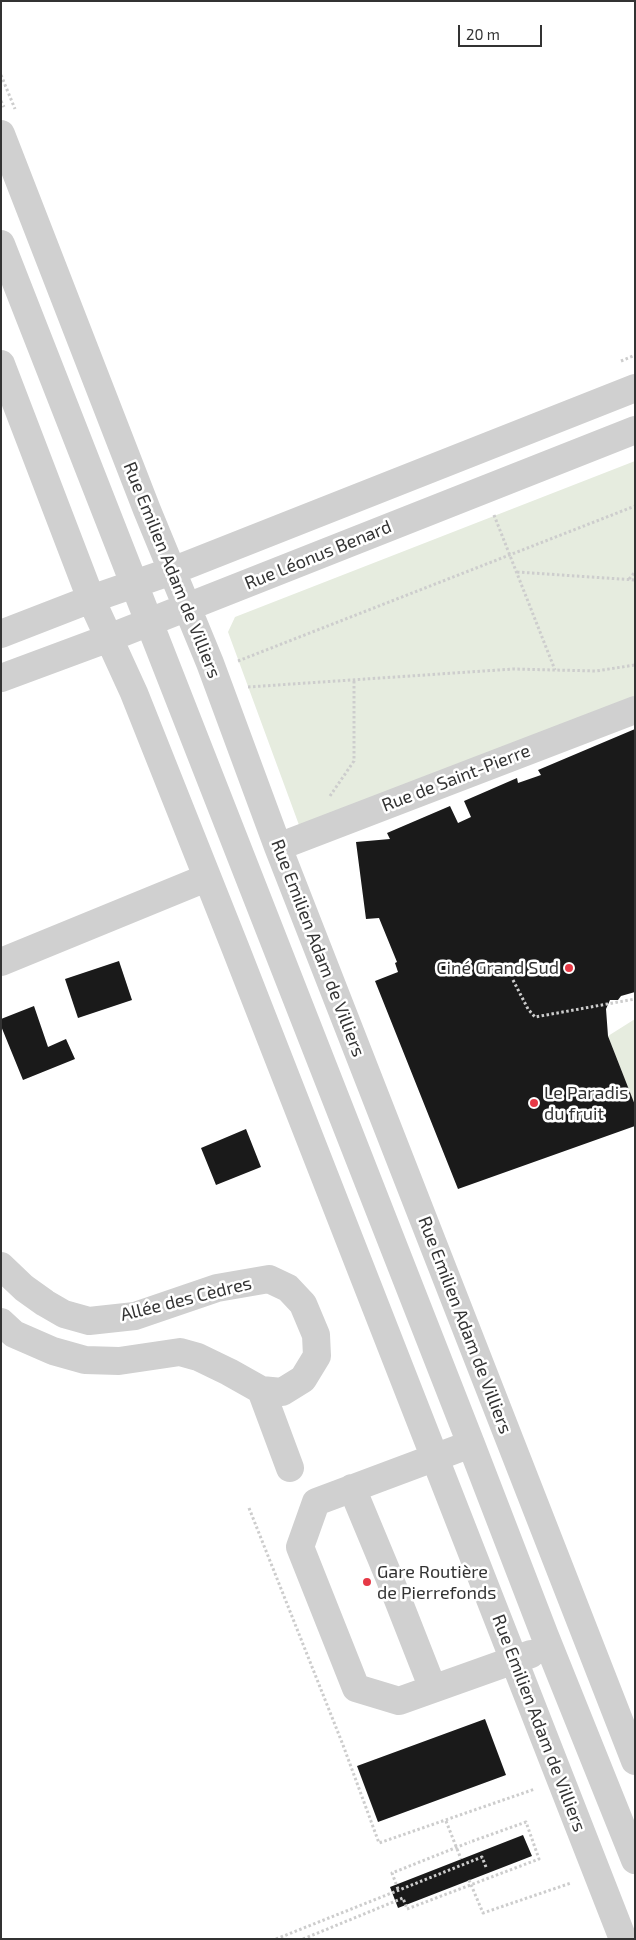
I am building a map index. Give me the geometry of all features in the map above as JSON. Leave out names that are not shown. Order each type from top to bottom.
[{"type":"street","name":"Rue Emilien Adam de Villiers","points":[[1,134],[172,571],[210,662],[278,847],[635,1761]]},
{"type":"street","points":[[1,244],[549,1647],[635,1860]]},
{"type":"street","name":"Rue Emilien Adam de Villiers","points":[[1,364],[91,599],[134,693],[623,1939]]},
{"type":"street","points":[[1,634],[91,599],[172,571],[635,388]]},
{"type":"street","name":"Rue Léonus Benard","points":[[1,678],[150,622],[635,430]]},
{"type":"street","name":"Rue de Saint-Pierre","points":[[278,847],[635,710]]},
{"type":"street","points":[[1,962],[206,878]]},
{"type":"street","name":"Allée des Cèdres","points":[[1,1266],[24,1288],[45,1303],[64,1314],[89,1321],[135,1316],[217,1288],[269,1279],[288,1288],[303,1304],[316,1335],[316,1356],[303,1379],[282,1392],[260,1390],[204,1359],[180,1352],[119,1361],[85,1360],[53,1351],[14,1334],[1,1322]]},
{"type":"street","points":[[260,1390],[290,1468]]},
{"type":"street","points":[[471,1444],[316,1502],[300,1547],[356,1688],[399,1701],[549,1647]]},
{"type":"street","points":[[352,1488],[433,1688]]},
{"type":"path","points":[[233,664],[635,506]]},
{"type":"path","points":[[492,508],[555,670]]},
{"type":"path","points":[[517,572],[635,580]]},
{"type":"path","points":[[628,580],[635,572]]},
{"type":"path","points":[[242,688],[513,669],[596,671],[635,665]]},
{"type":"path","points":[[328,800],[354,762],[354,680]]},
{"type":"path","points":[[513,980],[528,1009],[535,1017],[635,999]]},
{"type":"path","points":[[249,1508],[343,1746],[379,1843],[544,1786]]},
{"type":"path","points":[[446,1820],[461,1859]]},
{"type":"path","points":[[303,1939],[403,1898],[407,1909],[539,1859],[526,1822],[456,1847],[392,1873],[398,1889]]},
{"type":"path","points":[[276,1939],[482,1857],[486,1867]]},
{"type":"path","points":[[469,1880],[483,1913],[572,1882]]},
{"type":"shaded area","points":[[635,461],[635,696],[299,825],[228,632],[235,617]]},
{"type":"shaded area","points":[[635,1019],[635,1103],[634,1103],[608,1036]]},
{"type":"building","points":[[635,729],[635,992],[621,996],[618,1000],[610,1000],[606,1009],[608,1036],[635,1105],[635,1126],[458,1189],[375,981],[398,972],[395,963],[397,962],[379,918],[366,919],[356,842],[390,839],[387,833],[450,806],[458,823],[471,817],[464,801],[517,778],[518,783],[541,775],[538,770]]},
{"type":"building","points":[[119,961],[132,1000],[78,1018],[65,979]]},
{"type":"building","points":[[34,1006],[48,1047],[66,1039],[75,1059],[23,1080],[1,1026],[1,1019]]},
{"type":"building","points":[[246,1129],[261,1167],[216,1185],[201,1148]]},
{"type":"building","points":[[485,1719],[506,1775],[378,1822],[357,1766]]},
{"type":"building","points":[[523,1835],[532,1856],[398,1908],[390,1887]]},
{"type":"place","name":"Ciné Grand Sud","points":[[569,968]]},
{"type":"place","name":"Le Paradis du fruit","points":[[534,1103]]},
{"type":"place","name":"Gare Routière de Pierrefonds","points":[[367,1582]]}]
